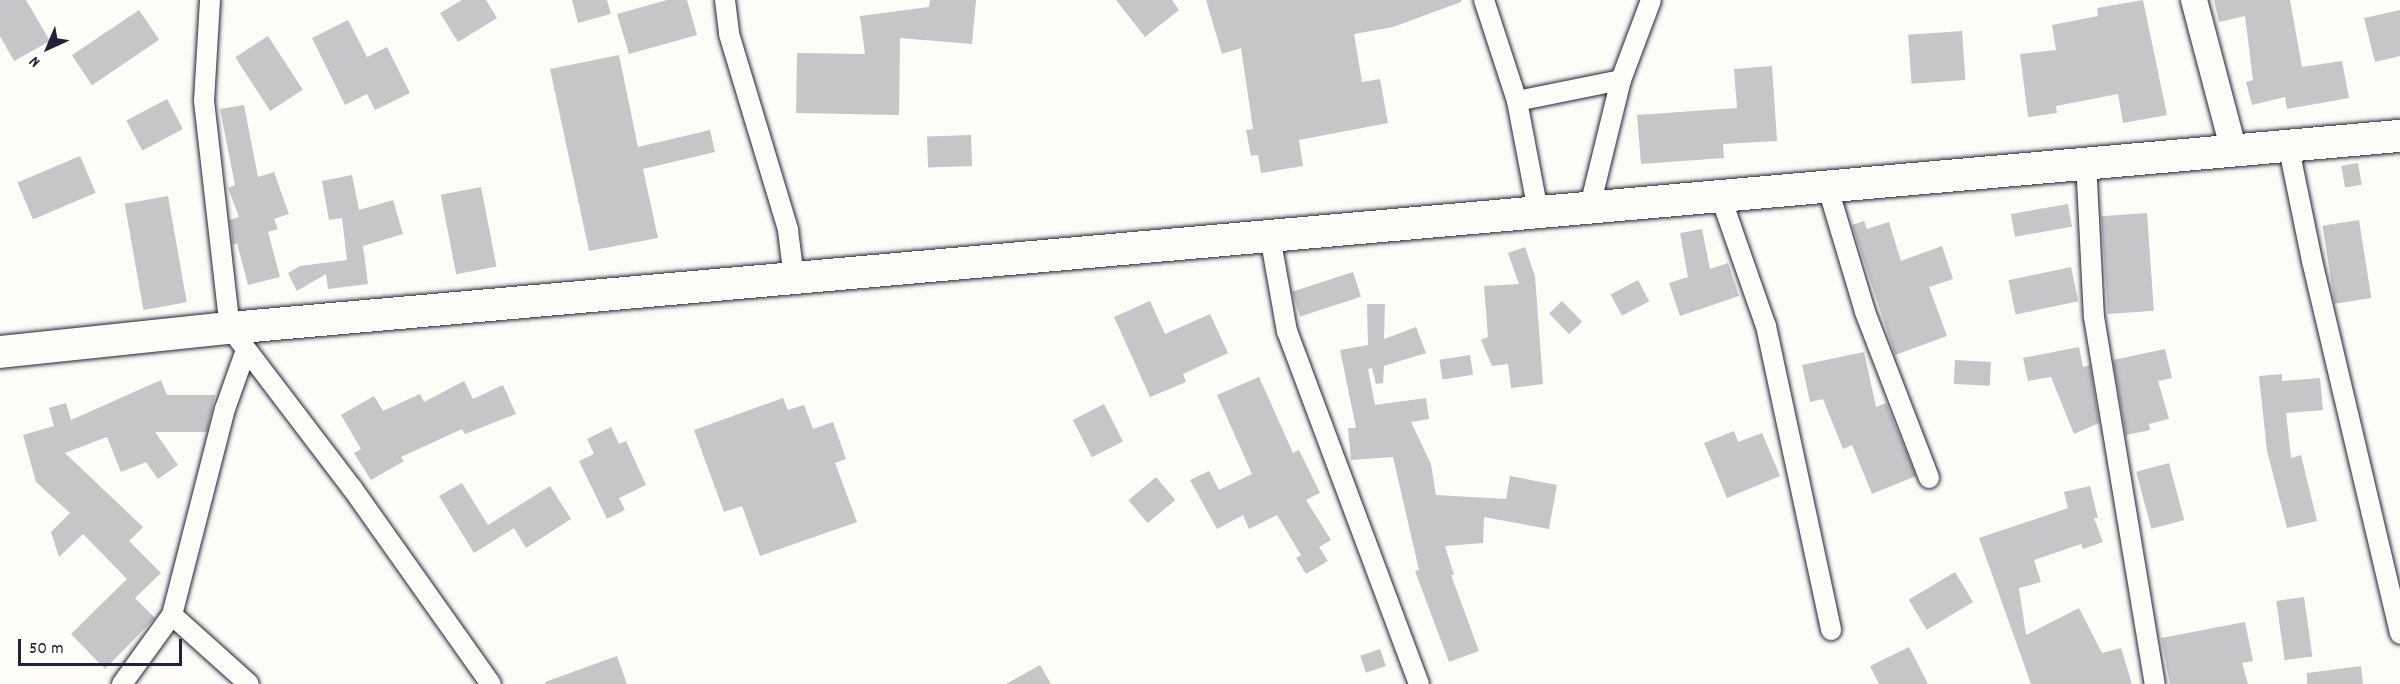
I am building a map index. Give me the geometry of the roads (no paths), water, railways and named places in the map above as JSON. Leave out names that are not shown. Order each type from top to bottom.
[{"type":"main road","points":[[0,352],[238,339],[794,279],[2233,148],[2400,136]]},
{"type":"street","points":[[122,684],[172,615],[225,409],[238,339],[204,101],[210,0]]},
{"type":"street","points":[[725,0],[729,34],[788,230],[794,279]]},
{"type":"street","points":[[1484,0],[1517,101],[1538,211]]},
{"type":"street","points":[[1590,206],[1621,80],[1651,0]]},
{"type":"street","points":[[2194,0],[2233,148]]},
{"type":"street","points":[[1517,101],[1621,80]]},
{"type":"street","points":[[2288,144],[2312,261],[2400,634]]},
{"type":"street","points":[[2086,162],[2094,317],[2155,684]]},
{"type":"street","points":[[1827,185],[1865,312],[1929,478]]},
{"type":"street","points":[[1720,195],[1766,326],[1831,630]]},
{"type":"street","points":[[1269,236],[1287,331],[1409,648],[1419,684]]},
{"type":"street","points":[[238,339],[352,488],[491,684]]},
{"type":"street","points":[[172,615],[249,684]]}]
